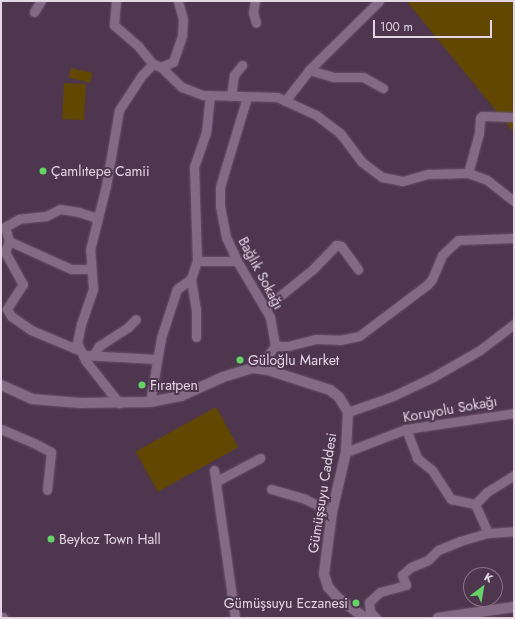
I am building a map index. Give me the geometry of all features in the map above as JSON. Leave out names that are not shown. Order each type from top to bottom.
[{"type":"street","points":[[34,12],[41,1]]},
{"type":"street","points":[[116,1],[114,25],[182,87],[203,95],[277,97],[316,115],[340,133],[362,162],[382,177],[403,180],[428,174],[468,173],[487,180],[514,201]]},
{"type":"street","points":[[119,403],[82,353],[77,343],[81,324],[93,289],[90,250],[106,186],[119,110],[142,76],[157,65],[173,62],[182,36],[183,19],[178,1]]},
{"type":"street","points":[[255,1],[253,12],[256,24]]},
{"type":"street","points":[[285,101],[309,70],[380,1]]},
{"type":"street","points":[[231,96],[234,75],[242,65]]},
{"type":"street","points":[[309,70],[334,77],[363,77],[383,88]]},
{"type":"street","points":[[196,338],[196,309],[191,278],[196,261],[194,167],[206,133],[210,95]]},
{"type":"street","name":"Bağlık Sokağı","points":[[247,97],[220,187],[220,206],[226,237],[237,261],[270,317],[276,346]]},
{"type":"street","points":[[468,173],[479,133],[480,118],[482,116],[514,117]]},
{"type":"street","points":[[97,218],[79,212],[60,209],[46,216],[19,219],[5,227],[10,241],[5,252],[23,284],[7,309],[11,316],[31,330],[82,353],[156,359]]},
{"type":"street","points":[[1,385],[32,398],[80,403],[150,402],[181,396],[223,377],[261,364],[276,346],[288,346],[316,339],[340,340],[359,336],[427,285],[432,279],[442,255],[458,240],[514,238]]},
{"type":"street","points":[[10,241],[71,269],[92,269]]},
{"type":"street","points":[[265,308],[313,268],[336,245],[341,246],[358,269]]},
{"type":"street","points":[[196,261],[237,261]]},
{"type":"street","points":[[150,402],[156,359],[161,338],[177,289],[191,278]]},
{"type":"street","points":[[93,355],[99,346],[128,327],[136,319]]},
{"type":"street","points":[[253,368],[268,370],[330,390],[339,397],[348,412],[393,396],[433,377],[480,350],[514,324]]},
{"type":"street","name":"Gümüşsuyu Caddesi","points":[[348,412],[346,452],[332,512],[324,574],[328,587],[365,618]]},
{"type":"street","name":"Koruyolu Sokağı","points":[[346,452],[406,429],[514,412]]},
{"type":"street","points":[[1,429],[51,452],[47,490]]},
{"type":"street","points":[[406,429],[417,458],[435,474],[451,499],[474,504]]},
{"type":"street","points":[[216,481],[260,458]]},
{"type":"street","points":[[214,470],[221,529],[235,618]]},
{"type":"street","points":[[474,504],[487,492],[514,475]]},
{"type":"street","points":[[271,489],[305,499],[332,512]]},
{"type":"street","points":[[474,504],[488,533]]},
{"type":"street","points":[[376,618],[370,612],[369,602],[380,592],[406,585],[402,575],[411,567],[428,560],[438,550],[460,541],[488,533],[514,531]]},
{"type":"street","points":[[438,618],[454,617],[514,607]]},
{"type":"shaded area","points":[[407,1],[514,1],[514,133],[413,9]]},
{"type":"shaded area","points":[[71,68],[92,73],[90,83],[69,78]]},
{"type":"shaded area","points":[[64,83],[86,84],[84,120],[62,119]]},
{"type":"shaded area","points":[[216,407],[238,447],[158,492],[136,452]]},
{"type":"place","name":"Çamlıtepe Camii","points":[[43,171]]},
{"type":"place","name":"Güloğlu Market","points":[[240,360]]},
{"type":"place","name":"Fıratpen","points":[[142,385]]},
{"type":"place","name":"Beykoz Town Hall","points":[[51,539]]},
{"type":"place","name":"Gümüşsuyu Eczanesi","points":[[356,603]]}]
